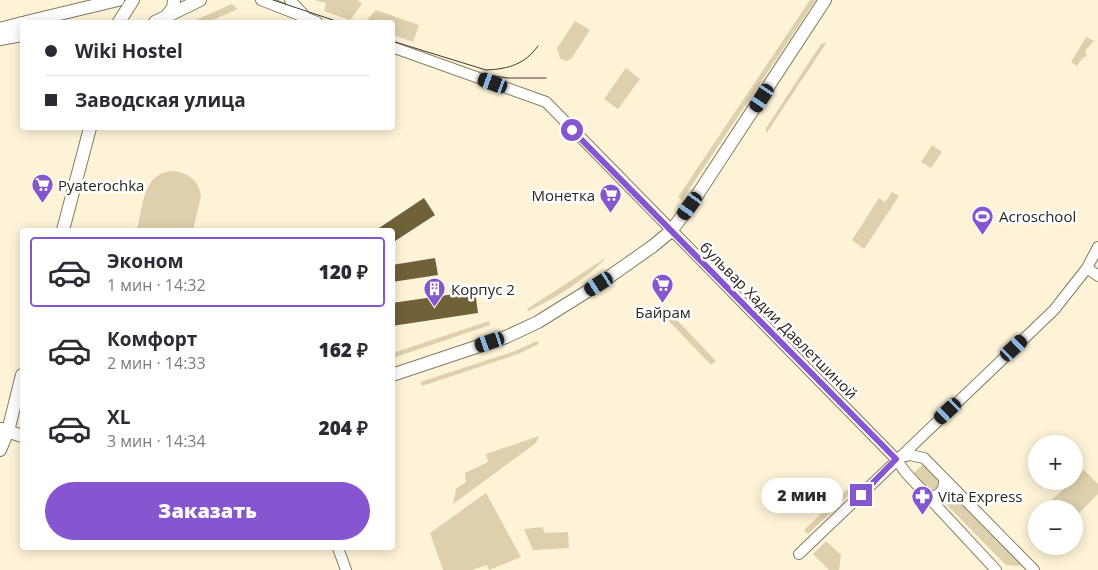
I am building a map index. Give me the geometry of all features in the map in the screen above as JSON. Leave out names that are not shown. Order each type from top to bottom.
[{"type":"main road","points":[[36,20],[118,0]]},
{"type":"main road","points":[[120,20],[133,0]]},
{"type":"main road","points":[[160,20],[172,11],[174,0]]},
{"type":"main road","points":[[161,20],[200,0]]},
{"type":"main road","points":[[395,374],[525,329],[599,284],[671,230],[690,206],[825,0]]},
{"type":"main road","points":[[0,29],[20,24]]},
{"type":"main road","points":[[0,39],[20,35]]},
{"type":"main road","points":[[64,228],[89,130]]},
{"type":"main road","points":[[0,450],[4,430],[20,381]]},
{"type":"main road","points":[[4,430],[20,435]]},
{"type":"street","points":[[261,0],[310,20]]},
{"type":"street","points":[[290,0],[296,8],[312,20]]},
{"type":"street","name":"бульвар Хадии Давлетшиной","points":[[395,48],[546,102],[896,459],[996,570]]},
{"type":"street","points":[[799,554],[896,459],[1054,310],[1087,268],[1098,247]]},
{"type":"street","points":[[1087,268],[1098,276]]},
{"type":"street","points":[[921,436],[921,450],[924,458],[1034,570]]},
{"type":"street","points":[[896,459],[910,455],[924,458]]},
{"type":"street","points":[[929,497],[940,494],[944,478]]},
{"type":"street","points":[[339,550],[346,570]]},
{"type":"shaded area","points":[[314,0],[357,0],[362,4],[350,20],[324,11],[326,3]]},
{"type":"shaded area","points":[[810,0],[816,0],[682,200],[678,197]]},
{"type":"shaded area","points":[[232,4],[238,9],[213,20],[196,20]]},
{"type":"shaded area","points":[[376,10],[419,25],[413,42],[395,36],[395,20],[367,20]]},
{"type":"shaded area","points":[[575,21],[590,30],[571,59],[566,61],[560,58],[557,48]]},
{"type":"shaded area","points":[[1086,37],[1094,41],[1085,51],[1087,56],[1077,66],[1071,62]]},
{"type":"shaded area","points":[[827,42],[766,134],[766,128],[821,44]]},
{"type":"shaded area","points":[[626,68],[640,79],[618,109],[604,99]]},
{"type":"shaded area","points":[[932,145],[942,152],[931,168],[921,162]]},
{"type":"shaded area","points":[[174,171],[189,176],[196,182],[201,196],[193,228],[137,228],[143,201],[150,183],[164,173]]},
{"type":"shaded area","points":[[892,192],[899,196],[864,249],[852,240],[879,198],[885,202]]},
{"type":"shaded area","points":[[607,257],[590,273],[570,287],[529,311],[527,309]]},
{"type":"shaded area","points":[[666,318],[675,318],[716,361],[711,365]]},
{"type":"shaded area","points":[[489,321],[490,325],[395,357],[395,352]]},
{"type":"shaded area","points":[[537,341],[539,344],[518,354],[422,386],[420,382],[515,351]]},
{"type":"shaded area","points":[[539,436],[536,443],[453,504],[456,489],[466,482],[465,473],[488,462],[486,454]]},
{"type":"shaded area","points":[[923,464],[938,481],[937,490],[932,493],[914,473]]},
{"type":"shaded area","points":[[1083,471],[1098,484],[1098,494],[1083,509],[1083,500],[1052,500],[1062,490],[1083,490]]},
{"type":"shaded area","points":[[855,482],[859,486],[808,534],[804,530]]},
{"type":"shaded area","points":[[486,493],[521,557],[489,570],[487,565],[472,570],[443,570],[430,533]]},
{"type":"shaded area","points":[[953,494],[1024,566],[1006,565],[944,502]]},
{"type":"shaded area","points":[[543,527],[544,533],[568,532],[569,548],[533,550],[524,529]]},
{"type":"shaded area","points":[[826,541],[841,555],[839,570],[829,570],[813,554]]},
{"type":"building","points":[[424,198],[435,215],[395,241],[395,228],[379,228]]},
{"type":"building","name":"Корпус 2","points":[[435,258],[438,275],[395,282],[395,265]]},
{"type":"building","name":"Корпус 2","points":[[475,291],[478,313],[395,326],[395,303]]},
{"type":"tram line","points":[[273,0],[333,20]]},
{"type":"tram line","points":[[395,42],[486,70],[509,67],[516,64],[528,57],[538,46]]},
{"type":"tram line","points":[[483,74],[507,78],[546,78]]},
{"type":"place","name":"Pyaterochka","points":[[42,204]]},
{"type":"place","name":"Монетка","points":[[611,214]]},
{"type":"place","name":"Acroschool","points":[[983,235]]},
{"type":"place","name":"Байрам","points":[[663,303]]},
{"type":"place","name":"Корпус 2","points":[[435,308]]},
{"type":"place","name":"Vita Express","points":[[922,515]]},
{"type":"route","points":[[572,130],[896,459],[861,495]]}]
